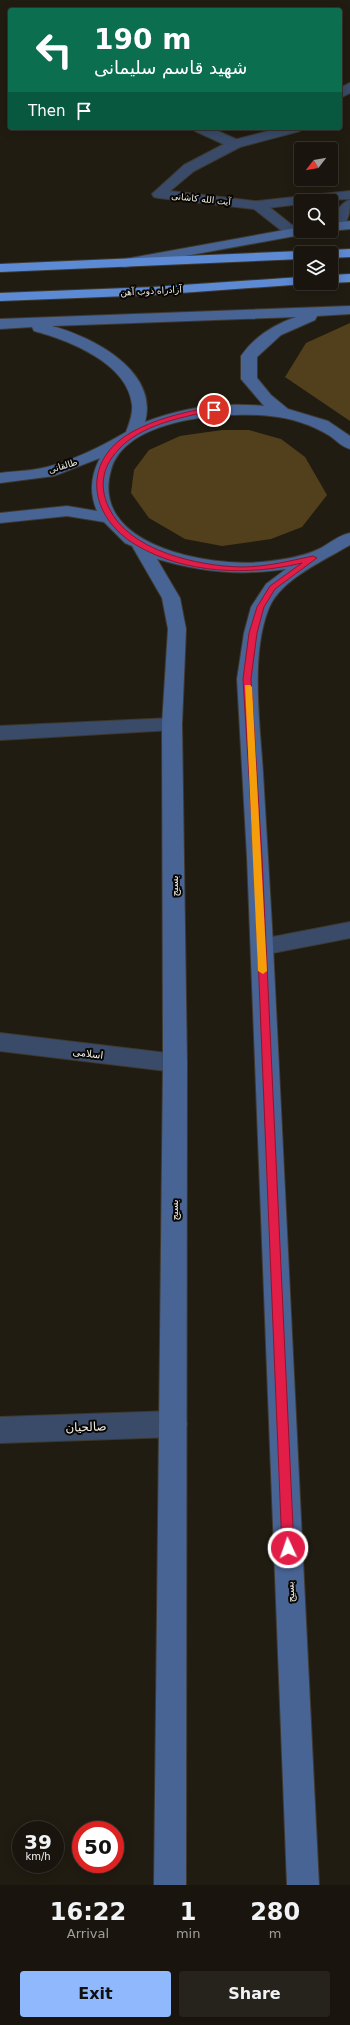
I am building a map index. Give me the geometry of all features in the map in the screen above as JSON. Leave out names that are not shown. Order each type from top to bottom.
[{"type":"highway","points":[[338,254],[350,253]]},
{"type":"highway","points":[[0,268],[294,256]]},
{"type":"highway","points":[[338,279],[350,278]]},
{"type":"highway","name":"آزادراه ذوب آهن","points":[[0,297],[153,291],[294,281]]},
{"type":"main road","points":[[122,263],[294,231]]},
{"type":"main road","points":[[282,413],[264,398],[249,379],[249,356],[267,337],[288,323],[331,310]]},
{"type":"main road","points":[[7,323],[350,310]]},
{"type":"main road","points":[[7,323],[58,332],[85,344],[115,364],[132,381],[140,405],[128,438],[107,459],[100,478],[100,498],[110,518],[122,531],[139,544],[176,559],[204,566],[241,569],[279,566],[313,558],[342,544],[350,538]]},
{"type":"main road","name":"طالقانی","points":[[0,478],[48,472],[76,463],[164,419],[201,411],[242,408],[282,413],[304,419],[347,438]]},
{"type":"main road","points":[[0,518],[36,513],[67,511],[110,518]]},
{"type":"main road","name":"بسیج","points":[[139,544],[171,598],[177,629],[172,724],[175,1063],[170,1885]]},
{"type":"main road","name":"بسیج","points":[[303,1885],[262,947],[247,679],[253,633],[260,607],[272,588],[313,558]]},
{"type":"street","points":[[204,130],[236,144]]},
{"type":"street","name":"آیت الله کاشانی","points":[[258,205],[159,194],[190,168],[236,144],[288,130]]},
{"type":"street","points":[[258,205],[350,195]]},
{"type":"street","points":[[342,226],[347,206],[350,204]]},
{"type":"street","points":[[258,205],[294,230]]},
{"type":"street","points":[[0,733],[172,724]]},
{"type":"street","points":[[262,947],[350,930]]},
{"type":"street","name":"اسلامی","points":[[0,1042],[175,1063]]},
{"type":"street","name":"صالحیان","points":[[0,1430],[173,1424]]},
{"type":"shaded area","points":[[350,323],[350,421],[285,377],[306,343]]},
{"type":"shaded area","points":[[222,430],[249,430],[281,439],[305,457],[327,495],[302,527],[271,539],[222,546],[185,539],[149,518],[131,493],[134,470],[149,450],[180,436]]},
{"type":"slow traffic","points":[[248,687],[263,971]]},
{"type":"route","points":[[214,410],[201,411],[164,419],[134,434],[122,442],[107,459],[100,478],[100,498],[110,518],[122,531],[139,544],[169,557],[204,566],[241,569],[279,566],[313,558],[272,588],[260,607],[253,633],[247,679],[258,857],[288,1548]]}]
